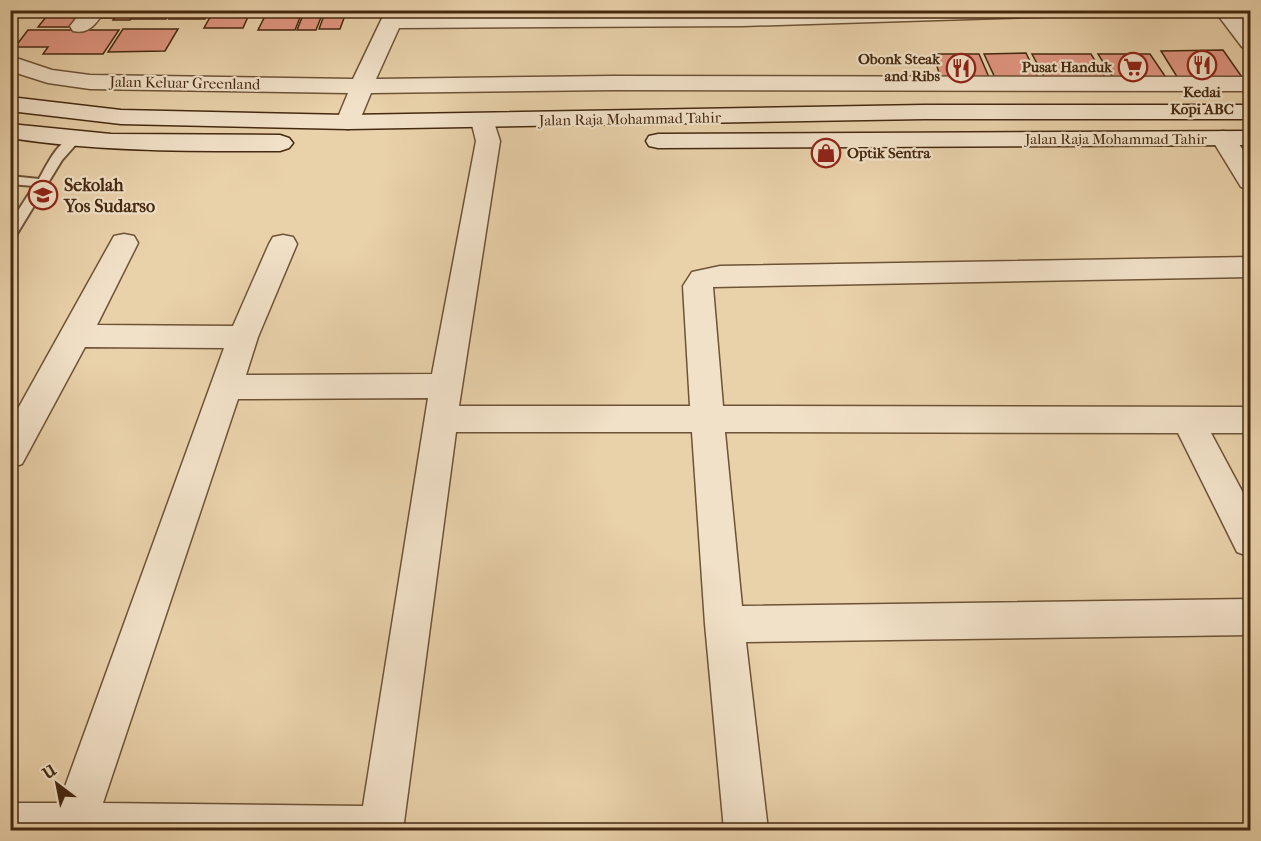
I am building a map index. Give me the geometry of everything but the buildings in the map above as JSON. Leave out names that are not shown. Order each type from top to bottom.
[{"type":"street","points":[[348,122],[394,16],[775,15],[1063,10]]},
{"type":"street","points":[[1224,10],[1251,42]]},
{"type":"street","name":"Jalan Keluar Greenland","points":[[10,63],[48,76],[90,82],[362,86],[1251,84]]},
{"type":"street","points":[[917,83],[924,112]]},
{"type":"street","name":"Jalan Raja Mohammad Tahir","points":[[10,104],[121,117],[348,122],[485,131],[1251,138]]},
{"type":"street","name":"Jalan Raja Mohammad Tahir","points":[[10,131],[73,141],[143,144],[924,112],[1251,112]]},
{"type":"street","points":[[10,825],[381,830],[485,131]]},
{"type":"street","points":[[1223,138],[1251,181]]},
{"type":"street","points":[[10,454],[76,336],[124,243]]},
{"type":"street","points":[[73,827],[243,337],[283,244]]},
{"type":"street","points":[[746,831],[724,624],[706,420],[698,286],[702,279],[708,277],[1251,267]]},
{"type":"street","points":[[76,336],[243,337]]},
{"type":"street","points":[[226,387],[446,386]]},
{"type":"street","points":[[442,419],[1251,420]]},
{"type":"street","points":[[1188,420],[1251,541]]},
{"type":"street","points":[[724,624],[1251,617]]},
{"type":"lane","points":[[10,234],[57,158],[73,141]]},
{"type":"lane","points":[[10,180],[43,183]]},
{"type":"place","name":"Kedai Kopi ABC","points":[[1202,65]]},
{"type":"place","name":"Pusat Handuk","points":[[1133,67]]},
{"type":"place","name":"Obonk Steak and Ribs","points":[[961,68]]},
{"type":"place","name":"Optik Sentra","points":[[826,153]]},
{"type":"place","name":"Sekolah Yos Sudarso","points":[[43,195]]}]
